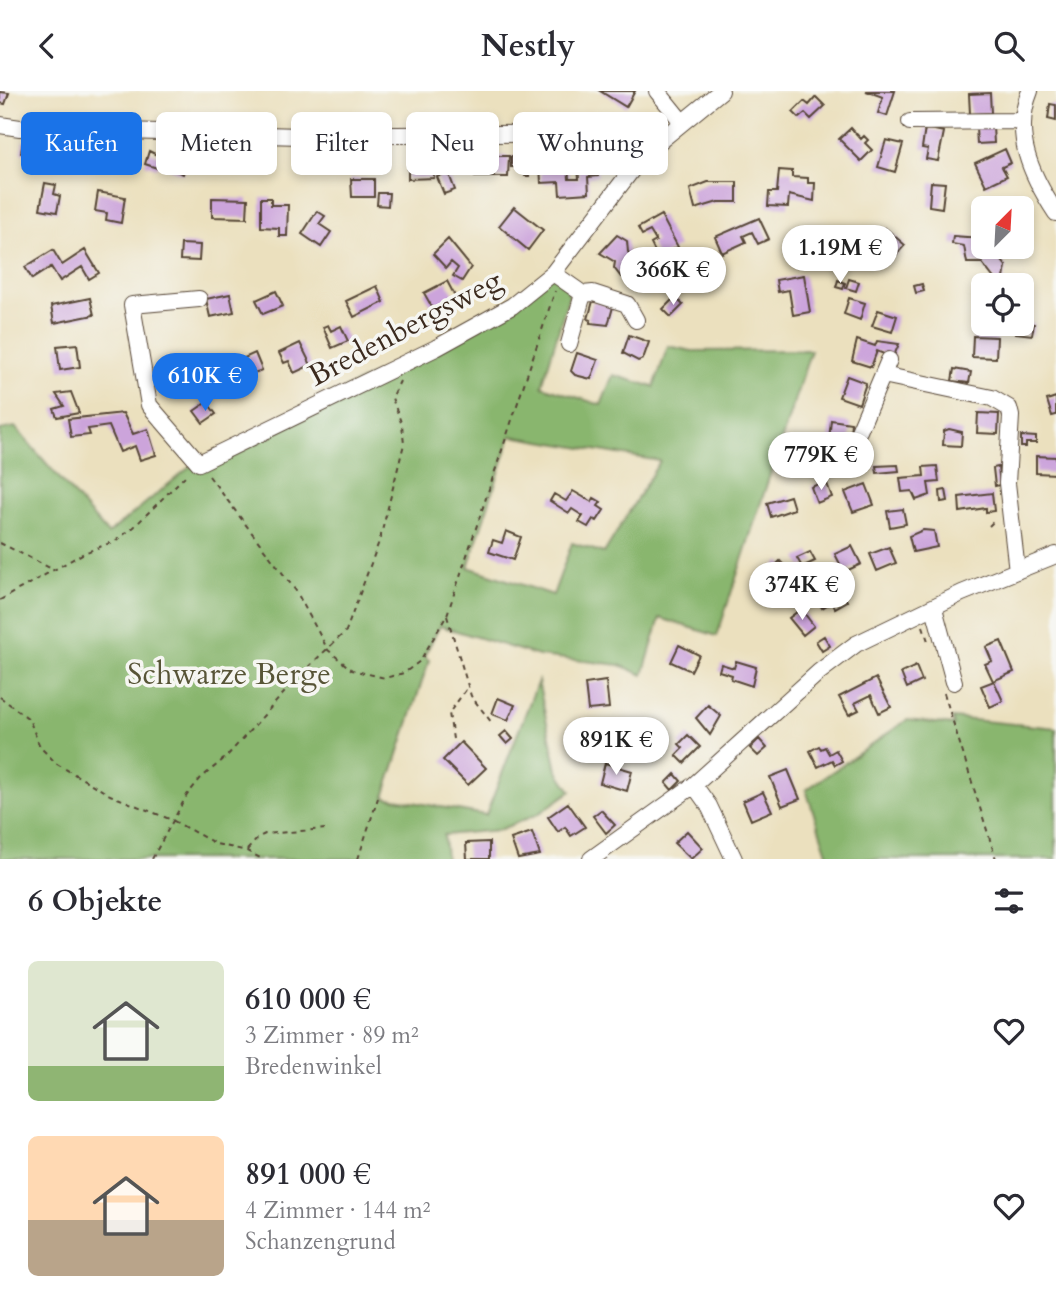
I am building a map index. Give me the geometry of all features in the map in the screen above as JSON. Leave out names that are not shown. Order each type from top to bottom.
[{"type":"street","points":[[657,91],[682,122]]},
{"type":"street","name":"Bredenbergsweg","points":[[668,134],[721,91]]},
{"type":"street","points":[[1030,91],[1021,121],[1022,143],[1056,213]]},
{"type":"street","points":[[910,122],[1021,121]]},
{"type":"street","points":[[0,125],[20,128],[301,136],[513,134]]},
{"type":"street","name":"Bredenbergsweg","points":[[199,463],[436,348],[512,306],[553,273],[628,175]]},
{"type":"street","points":[[553,273],[583,294],[593,293],[627,304],[636,320]]},
{"type":"street","points":[[569,344],[583,294]]},
{"type":"street","points":[[199,299],[132,305],[149,405],[199,463]]},
{"type":"street","points":[[859,431],[886,367],[997,399],[1009,408],[1011,417],[1007,484],[1017,571]]},
{"type":"street","points":[[591,859],[694,785],[856,644],[1056,555]]},
{"type":"street","points":[[934,608],[954,682]]},
{"type":"street","points":[[694,785],[709,806],[734,859]]},
{"type":"path","points":[[0,600],[84,553],[115,541],[134,527],[199,463],[296,591],[328,650],[352,670],[385,678],[395,677],[420,661],[447,615],[555,294],[553,273]]},
{"type":"path","points":[[152,859],[172,820],[200,779],[226,757],[303,672],[346,631],[386,519],[404,444],[402,425],[392,398],[401,380]]},
{"type":"path","points":[[0,543],[54,570]]},
{"type":"path","points":[[447,615],[471,696],[492,723]]},
{"type":"path","points":[[453,739],[449,713],[468,686]]},
{"type":"path","points":[[0,697],[29,719],[40,747],[57,764],[110,795],[172,820],[216,844],[247,851],[262,859]]},
{"type":"path","points":[[953,720],[996,859]]},
{"type":"path","points":[[358,859],[378,798]]},
{"type":"path","points":[[247,851],[258,837],[265,835],[325,829]]},
{"type":"green space","name":"Schwarze Berge","points":[[553,273],[565,281],[569,295],[542,386],[601,405],[613,375],[654,387],[668,346],[692,351],[811,350],[717,636],[660,618],[643,675],[620,665],[539,656],[440,626],[424,656],[429,660],[384,797],[486,815],[538,681],[557,770],[571,791],[538,814],[499,830],[444,835],[446,859],[0,859],[0,430],[15,427],[108,534],[192,465],[512,306]],"holes":[[[511,436],[660,461],[604,553],[572,543],[553,595],[468,567]]]},
{"type":"green space","points":[[952,718],[1056,728],[1056,859],[829,859],[806,790],[907,720],[954,725]]},
{"type":"building","points":[[600,91],[635,91],[626,107]]},
{"type":"building","points":[[866,91],[895,91],[887,116],[878,113],[883,97]]},
{"type":"building","points":[[0,92],[9,93],[5,104],[0,103]]},
{"type":"building","points":[[990,93],[991,113],[970,114],[969,94]]},
{"type":"building","points":[[816,97],[825,106],[811,119],[805,113],[799,118],[793,112],[804,101],[809,105]]},
{"type":"building","points":[[1050,104],[1056,105],[1056,121],[1048,119]]},
{"type":"building","points":[[993,127],[994,143],[977,144],[976,128]]},
{"type":"building","points":[[851,128],[861,139],[864,136],[868,140],[865,143],[872,150],[861,161],[839,139]]},
{"type":"building","points":[[925,128],[944,132],[938,161],[926,159],[928,149],[922,148]]},
{"type":"building","points":[[886,140],[903,144],[895,172],[878,167]]},
{"type":"building","points":[[1005,149],[1011,163],[1002,167],[1007,176],[986,186],[975,163]]},
{"type":"building","points":[[149,151],[156,154],[156,168],[145,164]]},
{"type":"building","points":[[499,156],[509,156],[508,177],[475,177],[499,175]]},
{"type":"building","points":[[779,170],[792,171],[792,177],[808,178],[808,183],[815,183],[814,201],[789,195],[788,207],[768,206],[769,192],[777,192]]},
{"type":"building","points":[[408,175],[434,175],[434,178],[408,179]]},
{"type":"building","points":[[449,175],[455,190],[444,194],[437,177]]},
{"type":"building","points":[[541,175],[569,175],[569,179],[579,179],[579,175],[598,175],[588,177],[589,193],[560,195],[559,182],[541,183]]},
{"type":"building","points":[[351,179],[374,179],[374,197],[352,197]]},
{"type":"building","points":[[708,182],[737,182],[737,202],[718,202],[695,209],[690,189]]},
{"type":"building","points":[[931,182],[945,183],[942,208],[929,206]]},
{"type":"building","points":[[45,183],[56,185],[54,194],[60,196],[57,212],[40,209]]},
{"type":"building","points":[[98,192],[125,197],[121,223],[106,220],[107,213],[95,211]]},
{"type":"building","points":[[378,193],[389,193],[388,206],[377,205]]},
{"type":"building","points":[[212,198],[248,199],[247,218],[212,217]]},
{"type":"building","points":[[261,198],[271,198],[271,205],[288,205],[287,236],[279,236],[279,228],[261,227]]},
{"type":"building","points":[[514,207],[543,230],[528,250],[499,226]]},
{"type":"building","points":[[317,211],[325,216],[319,224],[331,232],[321,247],[302,234]]},
{"type":"building","points":[[661,215],[678,247],[658,258],[651,244],[656,241],[650,231],[642,235],[638,228]]},
{"type":"building","points":[[759,218],[769,239],[758,244],[752,232],[743,236],[746,242],[722,253],[715,237]]},
{"type":"building","points":[[885,228],[905,245],[895,256],[876,239]]},
{"type":"building","points":[[617,235],[627,241],[628,252],[635,259],[635,273],[621,277],[614,268],[615,262],[600,253]]},
{"type":"building","points":[[953,236],[971,237],[971,259],[1001,259],[1006,266],[1005,273],[990,273],[982,263],[967,263],[964,246],[952,244]]},
{"type":"building","points":[[448,239],[471,267],[462,281],[453,276],[458,268],[451,262],[446,268],[433,254]]},
{"type":"building","points":[[181,244],[200,245],[199,261],[180,260]]},
{"type":"building","points":[[53,250],[62,265],[85,250],[99,273],[89,279],[82,267],[60,281],[51,267],[32,279],[25,267]]},
{"type":"building","points":[[804,275],[810,312],[793,315],[789,290],[778,292],[776,280]]},
{"type":"building","points":[[849,279],[859,282],[856,291],[846,288]]},
{"type":"building","points":[[838,280],[845,283],[843,289],[836,287]]},
{"type":"building","points":[[447,281],[457,300],[437,316],[424,293]]},
{"type":"building","points":[[922,284],[924,291],[916,293],[914,286]]},
{"type":"building","points":[[377,286],[384,302],[354,317],[346,301]]},
{"type":"building","points":[[276,291],[283,306],[263,314],[256,300]]},
{"type":"building","points":[[230,294],[234,312],[210,317],[206,299]]},
{"type":"building","points":[[675,297],[683,305],[671,317],[663,309]]},
{"type":"building","points":[[90,298],[94,315],[54,323],[51,306]]},
{"type":"building","points":[[849,298],[865,303],[860,320],[844,314]]},
{"type":"building","points":[[593,301],[613,307],[608,325],[590,323],[591,320],[588,319]]},
{"type":"building","points":[[878,310],[897,316],[892,332],[872,326]]},
{"type":"building","points":[[328,325],[331,331],[341,326],[348,341],[332,348],[323,327]]},
{"type":"building","points":[[629,335],[649,342],[643,359],[638,361],[623,353]]},
{"type":"building","points":[[973,336],[997,337],[996,358],[972,357]]},
{"type":"building","points":[[857,340],[875,346],[877,341],[899,344],[893,358],[877,351],[871,367],[852,361]]},
{"type":"building","points":[[300,343],[311,365],[294,373],[289,361],[284,363],[279,353]]},
{"type":"building","points":[[77,344],[80,367],[60,370],[57,346]]},
{"type":"building","points":[[255,353],[262,370],[249,375],[242,359]]},
{"type":"building","points":[[577,353],[598,360],[591,379],[575,375],[571,371]]},
{"type":"building","points":[[195,361],[197,387],[178,388],[177,375],[187,375],[186,362]]},
{"type":"building","points":[[954,369],[971,372],[969,383],[952,381]]},
{"type":"building","points":[[847,376],[866,383],[859,404],[839,397]]},
{"type":"building","points":[[71,392],[79,413],[57,417],[54,409],[64,406],[56,394]]},
{"type":"building","points":[[1056,397],[1056,415],[1052,416],[1047,400]]},
{"type":"building","points":[[207,402],[216,414],[203,423],[194,411]]},
{"type":"building","points":[[123,413],[133,434],[148,429],[156,455],[140,460],[135,446],[120,452],[109,426],[88,429],[90,435],[71,437],[68,419]]},
{"type":"building","points":[[978,413],[999,414],[998,434],[977,433]]},
{"type":"building","points":[[831,420],[851,423],[849,443],[829,440]]},
{"type":"building","points":[[949,429],[962,432],[961,446],[943,445],[944,431]]},
{"type":"building","points":[[1021,436],[1036,437],[1036,443],[1026,443],[1026,447],[1021,447]]},
{"type":"building","points":[[1036,456],[1056,457],[1056,474],[1036,473]]},
{"type":"building","points":[[898,465],[899,471],[877,473],[876,466]]},
{"type":"building","points":[[937,466],[939,482],[928,483],[930,495],[916,500],[912,491],[902,492],[900,478],[924,476],[923,467]]},
{"type":"building","points":[[998,467],[1000,485],[995,486],[993,468]]},
{"type":"building","points":[[826,481],[832,497],[817,503],[811,487]]},
{"type":"building","points":[[866,484],[874,505],[853,512],[845,492]]},
{"type":"building","points":[[946,490],[948,501],[941,502],[940,491]]},
{"type":"building","points":[[573,491],[592,502],[594,498],[601,502],[598,506],[604,510],[597,521],[593,519],[588,527],[579,522],[583,516],[572,509],[569,513],[550,501],[554,494],[566,501]]},
{"type":"building","points":[[992,493],[994,511],[986,512],[986,508],[960,512],[959,497]]},
{"type":"building","points":[[790,496],[794,509],[771,517],[767,503]]},
{"type":"building","points":[[903,509],[906,524],[890,527],[887,511]]},
{"type":"building","points":[[923,530],[934,531],[937,547],[913,552],[909,536]]},
{"type":"building","points":[[506,531],[521,537],[513,560],[489,552],[493,540],[502,543]]},
{"type":"building","points":[[852,546],[861,564],[844,572],[835,554]]},
{"type":"building","points":[[889,547],[896,563],[877,571],[870,554]]},
{"type":"building","points":[[810,552],[815,561],[802,567],[797,558]]},
{"type":"building","points":[[780,561],[791,573],[785,578],[788,581],[776,592],[763,578]]},
{"type":"building","points":[[836,580],[847,601],[835,608],[832,602],[822,608],[814,592]]},
{"type":"building","points":[[801,609],[814,626],[803,635],[789,618]]},
{"type":"building","points":[[824,636],[830,646],[822,651],[816,641]]},
{"type":"building","points":[[1001,641],[1014,672],[993,681],[985,664],[992,661],[986,647]]},
{"type":"building","points":[[679,645],[699,655],[691,671],[671,662]]},
{"type":"building","points":[[736,661],[756,667],[752,686],[731,679],[732,675],[719,671],[721,664],[734,668]]},
{"type":"building","points":[[916,666],[922,681],[907,688],[901,673]]},
{"type":"building","points":[[876,678],[891,707],[879,713],[871,695],[855,703],[859,710],[849,715],[839,697]]},
{"type":"building","points":[[606,681],[609,708],[588,710],[585,684]]},
{"type":"building","points":[[994,681],[1003,701],[990,707],[981,686]]},
{"type":"building","points":[[498,698],[515,705],[508,720],[492,714]]},
{"type":"building","points":[[708,705],[721,716],[710,735],[696,718]]},
{"type":"building","points":[[506,731],[513,739],[507,744],[500,736]]},
{"type":"building","points":[[688,735],[700,747],[684,763],[676,755],[683,748],[679,744]]},
{"type":"building","points":[[759,739],[767,748],[758,756],[750,748]]},
{"type":"building","points":[[461,742],[486,768],[468,785],[443,760]]},
{"type":"building","points":[[819,746],[821,749],[825,747],[829,754],[836,750],[842,761],[835,765],[832,760],[818,767],[810,751]]},
{"type":"building","points":[[605,763],[632,771],[627,791],[600,783]]},
{"type":"building","points":[[788,770],[800,799],[782,806],[770,777]]},
{"type":"building","points":[[675,774],[681,781],[672,790],[666,783]]},
{"type":"building","points":[[763,792],[772,811],[751,820],[743,801]]},
{"type":"building","points":[[568,803],[585,827],[571,836],[565,827],[558,832],[548,817]]},
{"type":"building","points":[[601,810],[615,825],[606,833],[593,816]]},
{"type":"building","points":[[687,831],[703,848],[691,859],[674,843]]},
{"type":"building","points":[[532,832],[540,855],[518,859],[511,839]]},
{"type":"building","points":[[489,842],[489,859],[467,859],[466,843]]}]
